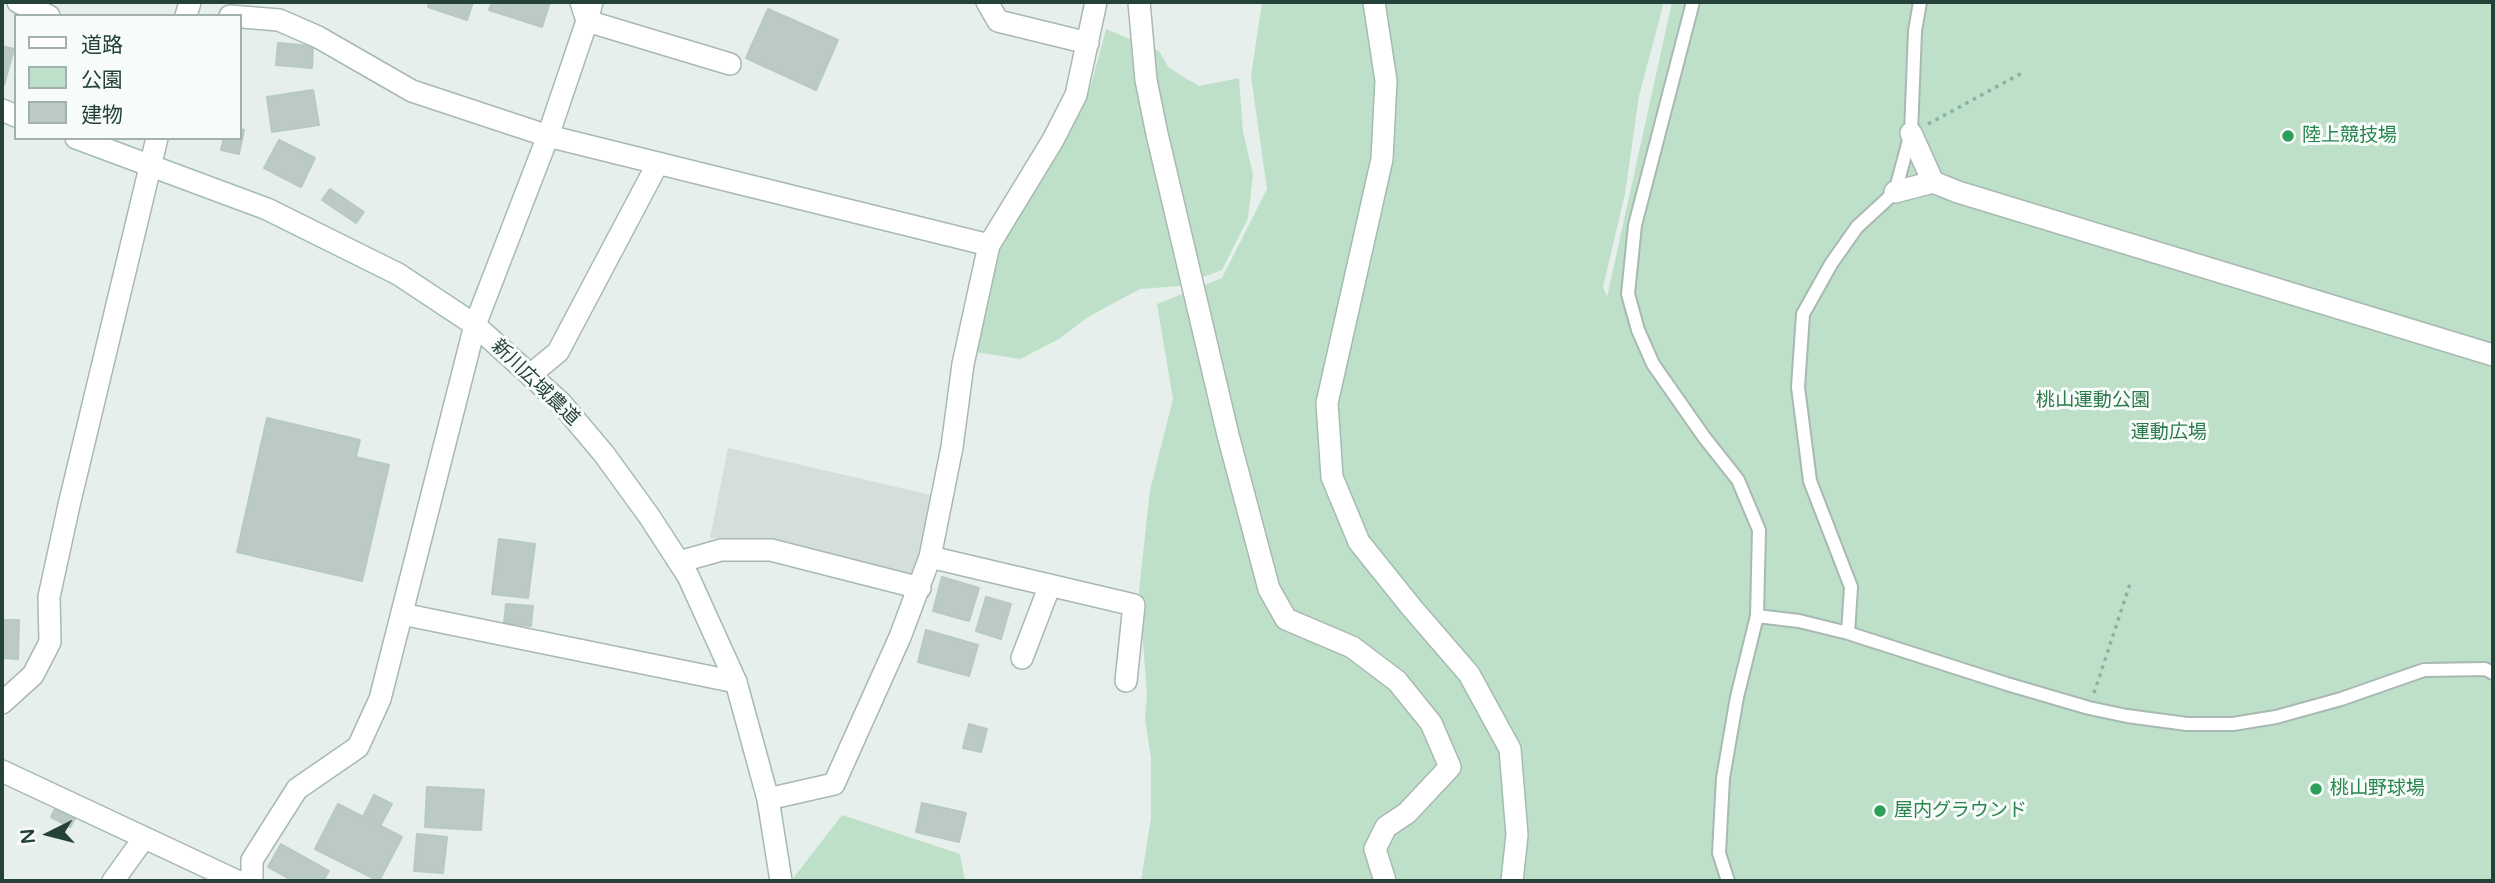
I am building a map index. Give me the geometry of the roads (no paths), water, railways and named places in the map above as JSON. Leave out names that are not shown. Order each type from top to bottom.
[{"type":"street","points":[[18,2],[44,14]]},
{"type":"street","points":[[987,2],[998,20],[1088,43]]},
{"type":"street","points":[[768,799],[834,784],[920,588],[930,556],[952,447],[963,364],[989,245],[1053,140],[1076,95],[1096,2]]},
{"type":"street","points":[[1139,2],[1146,80],[1157,134],[1228,435],[1269,589],[1286,619],[1352,647],[1397,681],[1430,723],[1450,767],[1406,813],[1387,827],[1374,849],[1385,881]]},
{"type":"street","points":[[1374,2],[1386,81],[1382,159],[1327,403],[1332,477],[1359,542],[1469,674],[1510,749],[1517,835],[1512,881]]},
{"type":"street","points":[[252,881],[252,860],[297,789],[358,747],[380,699],[475,326],[548,136],[587,8],[730,64]]},
{"type":"street","points":[[242,17],[279,20],[318,37],[412,90],[548,136],[989,245]]},
{"type":"street","points":[[1911,133],[1933,182]]},
{"type":"street","name":"新川広域農道","points":[[81,140],[267,209],[398,274],[475,326],[561,403],[604,454],[688,576],[736,682],[768,799],[781,881]]},
{"type":"street","points":[[2,704],[33,675],[50,642],[49,597],[156,140]]},
{"type":"street","points":[[530,374],[558,352],[658,163]]},
{"type":"street","points":[[1895,192],[1933,182],[1958,192],[2493,355]]},
{"type":"street","points":[[679,562],[721,550],[771,550],[920,588]]},
{"type":"street","points":[[930,556],[1134,606],[1126,681]]},
{"type":"street","points":[[1022,658],[1050,585]]},
{"type":"street","points":[[402,614],[736,682]]},
{"type":"street","points":[[2,771],[237,881]]},
{"type":"street","points":[[113,881],[144,838]]},
{"type":"lane","points":[[1693,2],[1635,225],[1628,294],[1637,330],[1653,364],[1738,480],[1759,530],[1758,616],[1737,697],[1723,778],[1719,853],[1728,881]]},
{"type":"lane","points":[[1848,633],[1851,587],[1810,481],[1798,387],[1803,314],[1831,264],[1857,227],[1895,192],[1911,133],[1920,2]]},
{"type":"lane","points":[[1758,616],[1799,621],[1848,633],[2089,708],[2187,724],[2233,724],[2276,717],[2341,699],[2424,670],[2485,669],[2493,673]]},
{"type":"place","name":"陸上競技場","points":[[2288,136]]},
{"type":"place","name":"桃山野球場","points":[[2316,789]]},
{"type":"place","name":"屋内グラウンド","points":[[1880,811]]},
{"type":"park label","name":"桃山運動公園","points":[[2093,401]]},
{"type":"park label","name":"運動広場","points":[[2169,433]]}]
